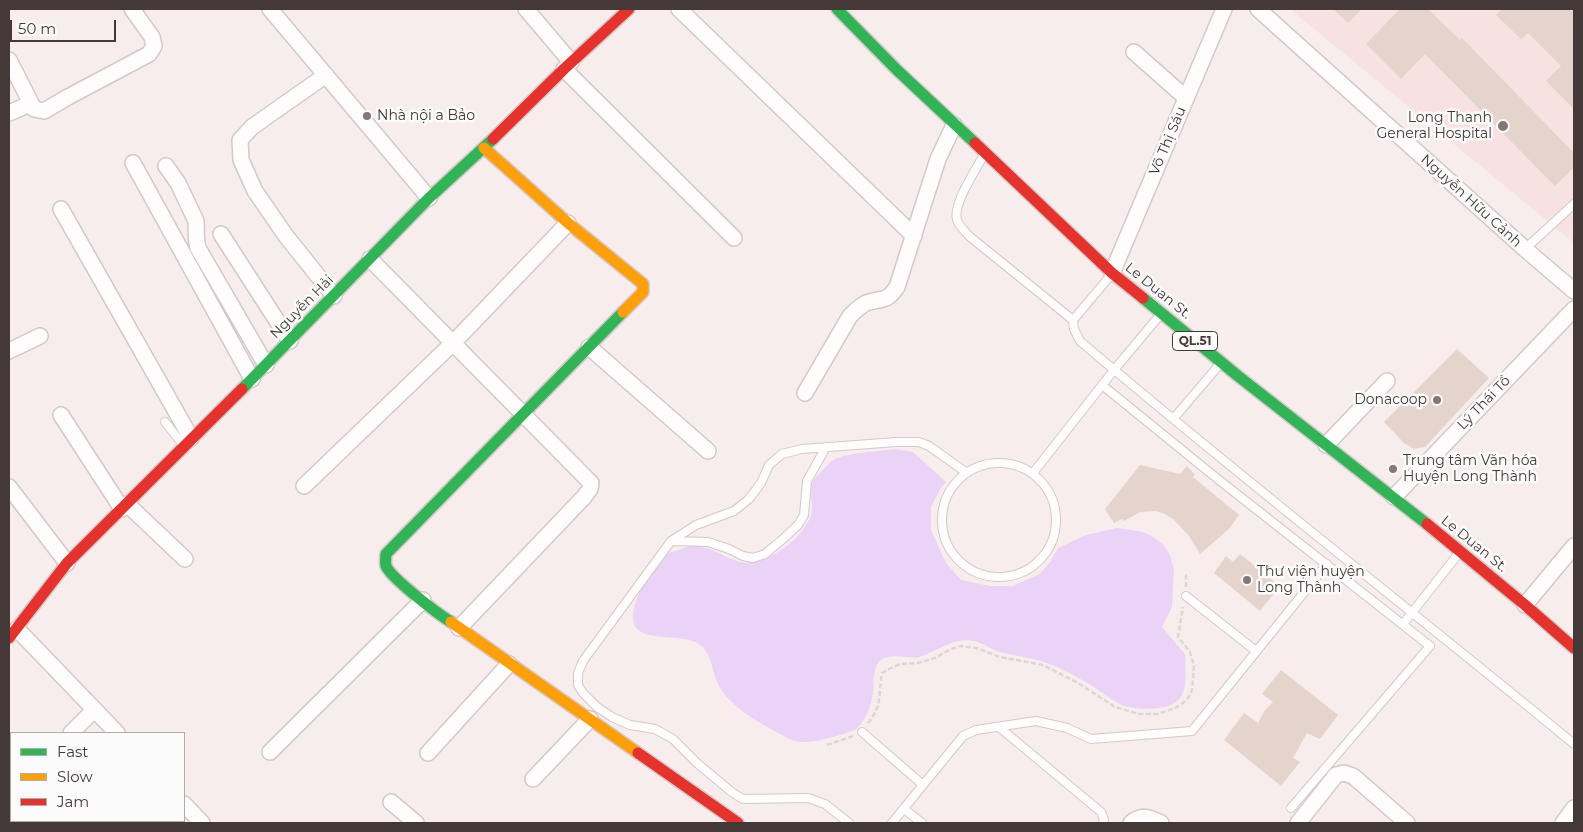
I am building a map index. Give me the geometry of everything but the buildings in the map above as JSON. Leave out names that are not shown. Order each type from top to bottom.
[{"type":"street","points":[[9,60],[30,104],[34,109],[44,111],[149,54],[154,46],[152,37],[132,9]]},
{"type":"street","points":[[270,9],[429,198]]},
{"type":"street","points":[[526,9],[568,65],[734,238]]},
{"type":"street","name":"Nguyễn Hải","points":[[13,633],[67,562],[125,507],[429,198],[629,9]]},
{"type":"street","points":[[680,9],[914,236]]},
{"type":"street","name":"Le Duan St.","points":[[837,9],[896,70],[1112,274],[1394,497],[1574,648]]},
{"type":"street","name":"Võ Thị Sáu","points":[[1112,274],[1224,9]]},
{"type":"street","name":"Nguyễn Hữu Cảnh","points":[[1258,9],[1574,291]]},
{"type":"street","points":[[1134,52],[1186,98]]},
{"type":"street","points":[[326,75],[252,127],[240,140],[241,160],[255,191],[286,236],[334,296]]},
{"type":"street","points":[[9,113],[30,104]]},
{"type":"street","points":[[805,393],[850,316],[866,303],[883,300],[890,296],[897,287],[938,158],[954,125]]},
{"type":"street","points":[[484,148],[568,223],[643,284],[643,292],[386,554],[386,565],[392,574],[459,628],[738,823]]},
{"type":"street","points":[[133,163],[252,378]]},
{"type":"street","points":[[166,166],[178,184],[196,221],[195,237],[198,248],[266,364]]},
{"type":"street","points":[[61,209],[188,442]]},
{"type":"street","points":[[304,486],[453,342],[568,223]]},
{"type":"street","points":[[221,234],[290,341]]},
{"type":"street","points":[[370,259],[587,478],[591,487],[584,497],[459,628]]},
{"type":"street","name":"Lý Thái Tổ","points":[[1394,497],[1574,309]]},
{"type":"street","points":[[9,351],[40,336]]},
{"type":"street","points":[[590,347],[708,451]]},
{"type":"street","points":[[1326,445],[1386,381]]},
{"type":"street","points":[[61,415],[125,507],[185,559]]},
{"type":"street","points":[[9,487],[67,562]]},
{"type":"street","points":[[1525,605],[1574,546]]},
{"type":"street","points":[[270,752],[423,600]]},
{"type":"street","points":[[13,633],[115,732]]},
{"type":"street","points":[[428,752],[509,664]]},
{"type":"street","points":[[72,732],[94,710]]},
{"type":"street","points":[[533,779],[590,719]]},
{"type":"street","points":[[1298,823],[1336,775],[1344,772],[1353,776],[1407,823]]},
{"type":"street","points":[[392,802],[416,823]]},
{"type":"street","points":[[185,805],[202,823]]},
{"type":"street","points":[[1563,823],[1574,808]]},
{"type":"street","points":[[1131,823],[1137,818],[1144,816],[1161,823]]},
{"type":"lane","points":[[984,154],[958,204],[955,214],[958,223],[969,236],[1073,320],[1074,329],[1080,341],[1114,370],[1574,744]]},
{"type":"lane","points":[[1525,249],[1574,204]]},
{"type":"lane","points":[[1073,320],[1112,274]]},
{"type":"lane","points":[[1033,474],[1114,370],[1161,314]]},
{"type":"lane","points":[[1174,418],[1221,362]]},
{"type":"lane","points":[[1102,385],[1430,646],[1292,808]]},
{"type":"lane","points":[[165,422],[188,442]]},
{"type":"lane","points":[[849,823],[825,804],[808,798],[743,799],[698,764],[674,739],[655,729],[630,725],[612,717],[597,707],[578,685],[578,673],[583,661],[671,541],[696,525],[734,511],[749,499],[761,483],[769,465],[782,454],[802,449],[919,442],[929,446],[967,472]]},
{"type":"lane","points":[[671,541],[708,542],[743,556],[754,558],[765,554],[798,525],[804,515],[806,481],[826,447]]},
{"type":"lane","points":[[1000,463],[1018,466],[1033,474],[1046,487],[1055,504],[1057,524],[1052,543],[1042,559],[1026,571],[1008,577],[988,577],[970,570],[956,558],[946,541],[944,532],[942,522],[944,503],[953,486],[967,472],[983,465],[1000,463]]},
{"type":"lane","points":[[1270,520],[1281,507]]},
{"type":"lane","points":[[1403,624],[1460,552]]},
{"type":"lane","points":[[892,823],[963,736],[976,730],[1036,721],[1067,728],[1091,739],[1192,731],[1327,564]]},
{"type":"lane","points":[[1186,596],[1256,652]]},
{"type":"lane","points":[[999,727],[1101,812],[1104,820],[1103,823]]},
{"type":"lane","points":[[862,732],[923,785]]},
{"type":"lane","points":[[904,809],[922,823]]},
{"type":"path","points":[[827,745],[862,732],[874,716],[881,696],[880,682],[882,673],[895,666],[918,663],[935,658],[961,646],[976,648],[1000,657],[1043,665],[1123,710],[1148,714],[1165,712],[1175,708],[1188,698],[1192,690],[1194,666],[1190,652],[1178,637],[1186,596],[1186,573]]},
{"type":"shaded area","name":"Long Thanh General Hospital","points":[[1290,9],[1574,9],[1574,243]]},
{"type":"shaded area","points":[[895,449],[913,452],[946,482],[940,489],[931,507],[931,530],[946,563],[961,580],[990,586],[1013,586],[1040,574],[1051,561],[1058,548],[1086,535],[1117,528],[1139,531],[1150,535],[1163,544],[1170,555],[1174,570],[1172,607],[1162,627],[1185,654],[1186,679],[1181,697],[1166,707],[1144,709],[1124,706],[1055,666],[999,652],[981,643],[967,640],[948,644],[922,656],[895,656],[880,661],[875,672],[869,708],[865,719],[858,727],[829,738],[799,742],[789,739],[762,724],[728,699],[717,682],[710,660],[703,647],[693,641],[681,638],[642,633],[635,626],[633,614],[638,596],[653,568],[665,555],[694,546],[712,550],[743,562],[751,563],[766,558],[790,544],[808,523],[812,511],[812,483],[830,462],[848,455]]},
{"type":"traffic: fast","points":[[837,9],[897,70],[975,143]]},
{"type":"traffic: fast","points":[[242,389],[429,198],[493,139]]},
{"type":"traffic: fast","points":[[1143,298],[1238,376],[1427,524]]},
{"type":"traffic: fast","points":[[451,622],[396,579],[386,566],[386,554],[623,312]]},
{"type":"traffic: slow","points":[[484,148],[568,223],[643,284],[643,292],[623,312]]},
{"type":"traffic: slow","points":[[451,622],[638,753]]},
{"type":"traffic: jam","points":[[493,139],[564,69],[629,9]]},
{"type":"traffic: jam","points":[[975,143],[1112,273],[1143,298]]},
{"type":"traffic: jam","points":[[9,638],[67,563],[242,389]]},
{"type":"traffic: jam","points":[[1427,524],[1574,648]]},
{"type":"traffic: jam","points":[[638,753],[738,823]]},
{"type":"place","name":"Nhà nội a Bảo","points":[[367,116]]},
{"type":"place","name":"Long Thanh General Hospital","points":[[1503,126]]},
{"type":"place","name":"Donacoop","points":[[1437,400]]},
{"type":"place","name":"Trung tâm Văn hóa Huyện Long Thành","points":[[1393,469]]},
{"type":"place","name":"Thư viện huyện Long Thành","points":[[1247,580]]}]
